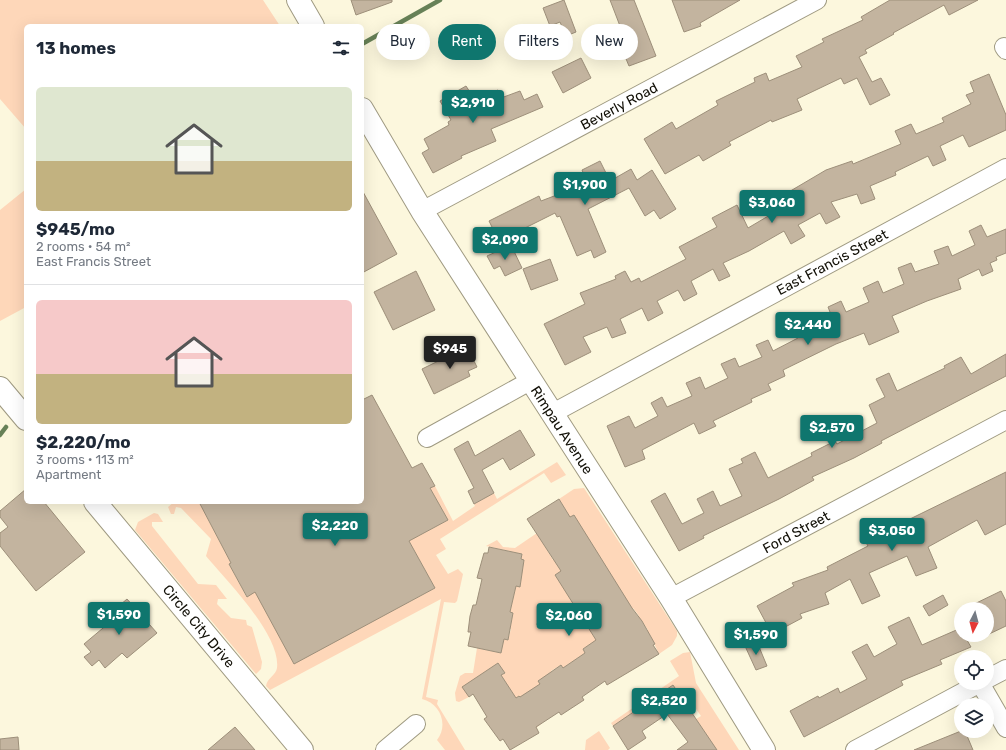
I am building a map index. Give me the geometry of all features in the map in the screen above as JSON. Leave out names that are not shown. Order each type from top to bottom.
[{"type":"main road","points":[[298,0],[312,24]]},
{"type":"main road","name":"Rimpau Avenue","points":[[364,112],[422,211],[671,598],[764,750]]},
{"type":"main road","points":[[0,388],[24,417]]},
{"type":"main road","name":"Circle City Drive","points":[[97,504],[302,750]]},
{"type":"street","name":"Beverly Road","points":[[422,211],[817,0]]},
{"type":"street","name":"East Francis Street","points":[[553,413],[1006,168]]},
{"type":"street","points":[[427,438],[530,381]]},
{"type":"street","name":"Ford Street","points":[[671,598],[1006,420]]},
{"type":"street","points":[[994,675],[1006,669]]},
{"type":"street","points":[[855,750],[967,690]]},
{"type":"street","points":[[984,690],[1006,728]]},
{"type":"street","points":[[385,750],[416,724]]},
{"type":"shaded area","points":[[0,0],[263,0],[279,24],[24,24],[24,127],[0,99]]},
{"type":"shaded area","points":[[24,191],[24,308],[0,321],[0,210]]},
{"type":"shaded area","points":[[557,462],[566,475],[551,483],[544,473],[440,539],[446,549],[436,555],[448,574],[458,569],[463,574],[457,601],[455,603],[444,602],[426,697],[438,700],[437,704],[465,750],[445,750],[437,740],[441,734],[442,728],[441,715],[434,705],[422,699],[441,599],[270,690],[266,686],[277,668],[276,655],[262,624],[206,556],[211,539],[181,508],[176,507],[174,514],[171,514],[168,507],[172,504],[200,504],[231,563],[229,564],[246,596],[255,592],[409,602],[435,588],[394,514],[422,534],[448,520],[430,488],[435,486],[453,521],[475,506],[474,504],[494,493],[497,499]]},
{"type":"shaded area","points":[[584,488],[677,631],[677,636],[672,645],[659,654],[650,635],[645,632],[648,630],[642,621],[631,621],[639,616],[633,608],[630,609],[603,639],[592,643],[583,649],[585,653],[563,668],[561,665],[551,671],[556,680],[540,684],[547,719],[536,728],[519,696],[516,698],[501,675],[505,673],[498,663],[463,687],[469,697],[459,702],[456,701],[455,693],[460,676],[465,673],[473,673],[477,648],[501,653],[504,639],[508,640],[511,629],[502,627],[511,624],[513,613],[510,612],[516,586],[520,586],[522,575],[512,574],[522,571],[524,560],[521,559],[522,554],[486,546],[497,540],[503,547],[515,548],[537,533],[553,560],[556,558],[563,570],[564,590],[574,515],[570,517],[559,499],[574,489]]},
{"type":"shaded area","points":[[154,513],[158,514],[163,522],[152,522],[152,526],[198,584],[216,585],[227,599],[218,599],[217,604],[231,618],[246,620],[247,625],[252,627],[262,662],[261,669],[256,674],[135,530],[138,522]]},
{"type":"shaded area","points":[[549,610],[557,616],[557,621],[538,626],[537,624],[543,614]]},
{"type":"shaded area","points":[[690,652],[696,683],[739,750],[716,750],[696,719],[701,716],[694,706],[689,708],[673,686],[613,726],[611,723],[679,676],[670,661],[683,653]]},
{"type":"shaded area","points":[[599,731],[610,748],[608,750],[585,750],[586,740]]},
{"type":"building","points":[[351,0],[392,0],[392,2],[356,15]]},
{"type":"building","points":[[564,0],[573,24],[561,24],[560,22],[549,24],[543,8]]},
{"type":"building","points":[[610,0],[634,0],[656,56],[629,66],[626,60],[638,60],[638,24],[619,24]]},
{"type":"building","points":[[672,0],[740,0],[700,23],[701,26],[684,32]]},
{"type":"building","points":[[890,0],[978,0],[949,15],[944,5],[865,50],[867,53],[859,57],[872,82],[881,78],[890,95],[870,105],[857,78],[844,84],[841,78],[797,99],[802,110],[772,122],[771,120],[729,142],[731,145],[703,161],[699,155],[665,174],[644,139],[672,122],[676,129],[718,105],[716,101],[755,82],[754,78],[766,73],[769,81],[802,67],[796,56],[824,42],[822,39],[863,20],[861,17]]},
{"type":"building","points":[[573,24],[576,32],[573,33]]},
{"type":"building","points":[[581,58],[591,78],[563,93],[552,72]]},
{"type":"building","points":[[989,74],[1006,115],[1006,130],[969,147],[963,135],[940,146],[946,160],[933,166],[928,156],[895,172],[896,175],[870,186],[875,199],[861,204],[857,194],[831,202],[840,217],[826,224],[820,213],[798,225],[805,236],[791,244],[784,231],[749,251],[723,263],[730,276],[719,281],[713,269],[691,281],[697,294],[684,301],[678,290],[657,301],[663,313],[648,321],[642,308],[620,319],[626,333],[612,338],[607,327],[583,337],[591,352],[565,365],[544,324],[585,304],[580,293],[616,279],[615,276],[625,271],[631,282],[639,278],[641,282],[686,259],[679,247],[717,227],[712,218],[737,205],[748,228],[792,202],[787,193],[826,170],[852,161],[853,164],[901,144],[895,131],[911,124],[916,134],[944,122],[942,118],[971,104],[966,95],[974,92],[970,82]]},
{"type":"building","points":[[466,86],[475,100],[498,90],[501,98],[520,91],[524,100],[537,94],[543,107],[491,129],[496,141],[461,156],[462,158],[433,173],[422,153],[429,149],[424,139],[449,125],[448,122],[451,120],[440,101]]},
{"type":"building","points":[[600,161],[610,181],[631,169],[637,180],[652,170],[676,209],[660,219],[654,210],[645,216],[629,188],[588,209],[606,252],[594,258],[591,250],[577,256],[560,216],[557,217],[555,213],[499,241],[489,221],[539,196],[541,201],[562,193],[559,185],[584,175],[582,170]]},
{"type":"building","points":[[364,194],[397,254],[364,272]]},
{"type":"building","points":[[981,225],[987,237],[1006,229],[1006,253],[996,257],[997,260],[990,263],[993,271],[982,276],[979,269],[958,279],[961,289],[927,301],[892,316],[899,332],[869,345],[864,333],[836,344],[783,370],[785,376],[768,384],[771,390],[751,399],[752,402],[713,421],[716,426],[699,434],[694,423],[642,450],[645,459],[625,467],[607,426],[629,416],[635,428],[658,416],[651,403],[662,397],[667,407],[692,396],[686,383],[700,377],[705,389],[728,378],[721,364],[735,358],[739,367],[762,357],[756,345],[768,340],[773,351],[798,338],[792,327],[806,320],[811,331],[834,322],[828,307],[841,301],[846,312],[869,302],[863,288],[878,281],[883,293],[904,284],[898,268],[911,263],[915,272],[939,264],[934,251],[948,246],[952,256],[975,245],[969,231]]},
{"type":"building","points":[[511,245],[522,268],[505,276],[500,266],[494,269],[487,256]]},
{"type":"building","points":[[550,259],[558,280],[531,290],[523,269]]},
{"type":"building","points":[[416,271],[435,310],[393,330],[374,292]]},
{"type":"building","points":[[467,347],[477,367],[468,371],[470,376],[434,394],[422,369]]},
{"type":"building","points":[[1006,354],[1006,376],[881,441],[882,443],[854,458],[812,477],[814,480],[703,536],[704,538],[679,551],[651,501],[665,493],[682,524],[704,513],[697,499],[713,491],[720,506],[742,496],[729,469],[743,463],[741,459],[755,452],[768,478],[812,456],[811,453],[835,441],[837,444],[877,423],[869,405],[885,397],[876,379],[889,373],[897,391],[945,368],[944,366],[961,357],[971,374]]},
{"type":"building","points":[[372,395],[412,468],[422,463],[435,486],[430,488],[448,520],[409,541],[435,588],[294,664],[255,592],[247,597],[200,504],[364,504],[364,399]]},
{"type":"building","points":[[520,430],[535,455],[510,470],[503,458],[482,470],[494,493],[474,504],[468,491],[474,488],[454,449],[468,441],[475,456]]},
{"type":"building","points":[[1006,472],[1006,524],[985,535],[977,520],[928,547],[937,568],[916,576],[907,556],[869,573],[880,596],[862,604],[850,579],[825,593],[829,604],[800,614],[802,618],[772,634],[757,606],[794,586],[792,583],[828,570],[827,567],[868,546],[865,541]]},
{"type":"building","points":[[24,491],[24,504],[46,504],[85,552],[36,591],[0,546],[0,533],[8,527],[0,517],[0,511]]},
{"type":"building","points":[[559,499],[570,517],[574,515],[632,608],[642,621],[655,644],[653,645],[659,654],[607,685],[605,681],[582,697],[584,700],[561,715],[559,712],[536,727],[539,733],[510,750],[503,739],[500,741],[484,719],[487,717],[473,694],[469,697],[462,687],[498,663],[505,673],[501,675],[516,698],[519,696],[520,697],[540,684],[538,681],[561,665],[563,668],[585,653],[583,649],[596,640],[555,575],[561,571],[527,519]]},
{"type":"building","points":[[489,547],[522,554],[521,559],[524,560],[520,587],[516,586],[510,612],[513,613],[508,640],[504,639],[501,653],[468,646],[471,632],[468,632],[470,616],[473,605],[476,605],[482,579],[477,578],[484,553],[488,553]]},
{"type":"building","points":[[1001,591],[1006,601],[1006,626],[994,632],[994,602],[978,602]]},
{"type":"building","points":[[943,595],[948,605],[929,616],[923,606]]},
{"type":"building","points":[[127,599],[157,633],[127,658],[122,653],[105,668],[99,660],[92,666],[84,657],[91,652],[84,644],[109,623],[105,618]]},
{"type":"building","points":[[909,617],[922,645],[954,631],[954,642],[968,642],[971,647],[964,650],[954,650],[954,654],[940,660],[942,664],[901,681],[903,685],[804,737],[790,711],[818,696],[819,698],[838,688],[840,693],[867,679],[852,652],[867,644],[874,657],[897,644],[888,627]]},
{"type":"building","points":[[757,642],[767,666],[756,670],[745,646]]},
{"type":"building","points":[[673,685],[717,750],[677,750],[688,742],[667,714],[642,731],[646,738],[628,750],[613,726]]},
{"type":"building","points":[[235,727],[255,750],[208,750]]},
{"type":"building","points":[[954,734],[954,738],[968,738],[973,750],[914,750]]},
{"type":"building","points":[[18,737],[19,750],[0,750],[0,739]]},
{"type":"waterway","points":[[364,43],[440,0]]},
{"type":"waterway","points":[[0,435],[6,427]]}]
